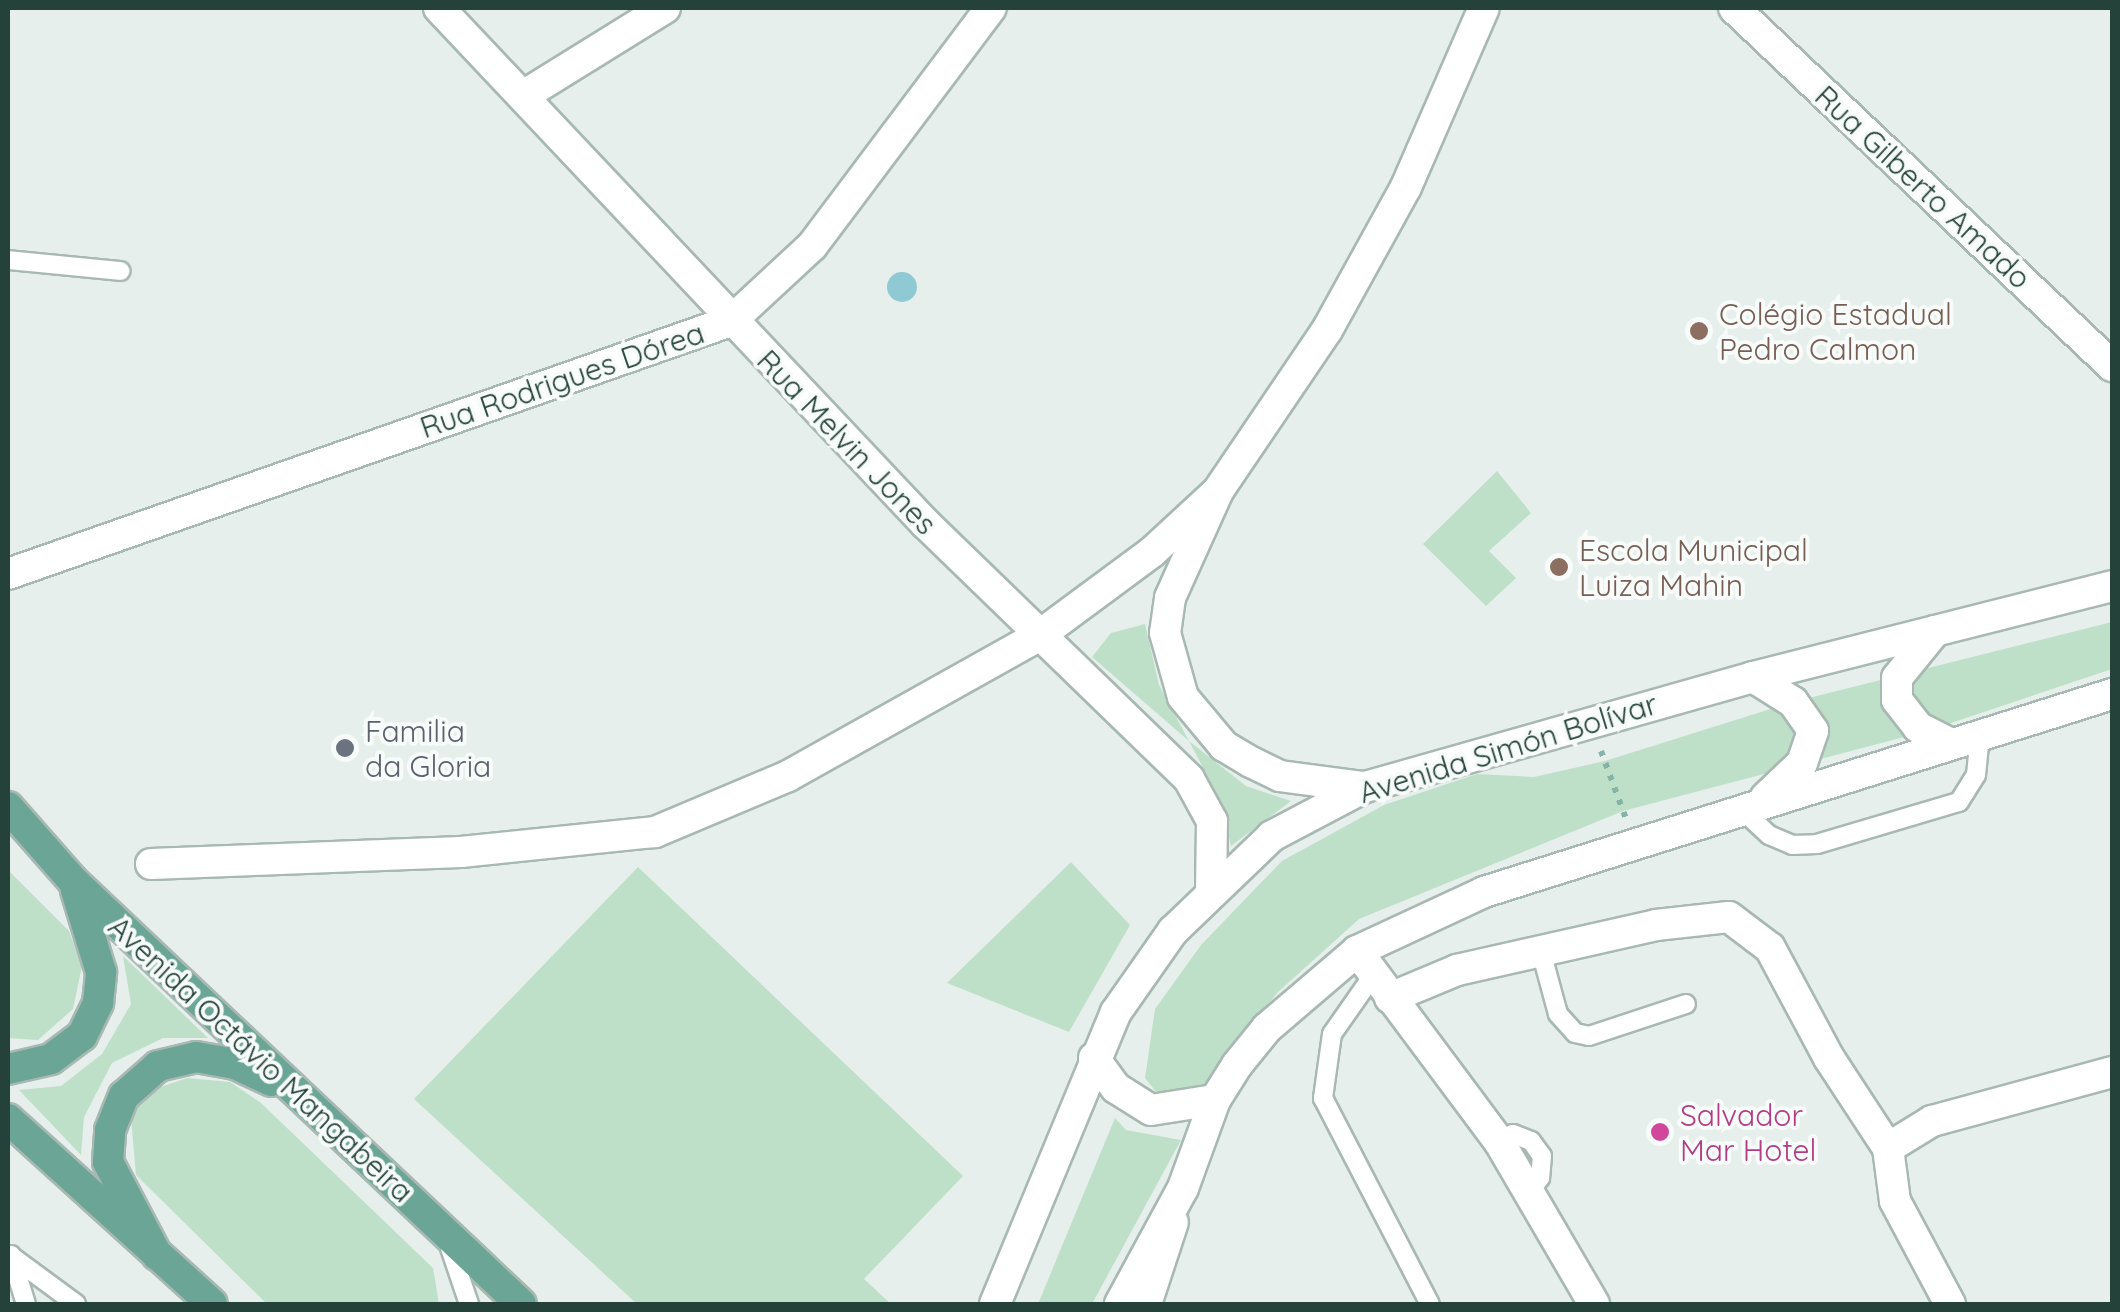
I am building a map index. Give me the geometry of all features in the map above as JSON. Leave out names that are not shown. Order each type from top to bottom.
[{"type":"main road","name":"Avenida Octávio Mangabeira","points":[[8,807],[73,882],[518,1299]]},
{"type":"main road","points":[[8,1068],[51,1058],[82,1036],[98,1003],[102,972],[73,882]]},
{"type":"main road","points":[[157,1255],[108,1162],[110,1130],[124,1096],[158,1066],[196,1057],[235,1064],[296,1093]]},
{"type":"main road","points":[[8,1119],[212,1304]]},
{"type":"street","name":"Rua Melvin Jones","points":[[439,8],[730,321],[1199,794],[1214,836],[1210,888]]},
{"type":"street","points":[[523,96],[665,8]]},
{"type":"street","name":"Rua Rodrigues Dórea","points":[[8,574],[730,321],[812,246],[991,8]]},
{"type":"street","points":[[1365,787],[1280,776],[1251,762],[1201,724],[1183,696],[1165,633],[1170,598],[1218,491],[1327,330],[1406,187],[1484,8]]},
{"type":"street","name":"Rua Gilberto Amado","points":[[1734,8],[2112,366]]},
{"type":"street","points":[[151,864],[461,852],[655,832],[788,776],[1040,634],[1152,552],[1218,491]]},
{"type":"street","name":"Avenida Simón Bolívar","points":[[995,1304],[1094,1058],[1142,971],[1210,888],[1272,836],[1365,787],[1753,677],[2112,586]]},
{"type":"street","points":[[1938,629],[1896,678],[1897,700],[1918,727],[1965,740]]},
{"type":"street","points":[[1750,805],[1802,763],[1813,731],[1793,702],[1753,677]]},
{"type":"street","points":[[1148,1304],[1215,1100],[1267,1028],[1374,974],[1484,892],[2112,694]]},
{"type":"street","points":[[1374,974],[1457,970],[1542,955],[1656,925],[1729,917],[1770,948],[1829,1058],[1888,1148],[1895,1201],[1950,1304]]},
{"type":"street","points":[[1374,974],[1498,1140],[1594,1304]]},
{"type":"street","points":[[1094,1058],[1116,1088],[1151,1110],[1215,1100]]},
{"type":"street","points":[[1888,1148],[1932,1121],[2112,1072]]},
{"type":"street","points":[[1120,1304],[1184,1188]]},
{"type":"lane","points":[[8,260],[120,271]]},
{"type":"lane","points":[[1750,805],[1769,835],[1792,845],[1817,844],[1941,808],[1970,791],[1965,740]]},
{"type":"lane","points":[[1542,955],[1558,1014],[1575,1033],[1588,1036],[1686,1004]]},
{"type":"lane","points":[[1374,974],[1332,1034],[1323,1098],[1430,1304]]},
{"type":"lane","points":[[445,1232],[469,1304]]},
{"type":"lane","points":[[10,1254],[26,1304]]},
{"type":"lane","points":[[10,1254],[76,1304]]},
{"type":"path","points":[[1590,722],[1636,843]]},
{"type":"green space","points":[[1497,471],[1531,513],[1489,551],[1516,578],[1486,606],[1423,544]]},
{"type":"green space","points":[[2112,622],[2112,669],[1927,731],[1623,811],[1359,919],[1277,993],[1201,1091],[1181,1098],[1157,1093],[1145,1078],[1155,1009],[1201,945],[1282,861],[1384,805],[1477,774],[1534,777],[1605,761],[1793,702]]},
{"type":"green space","points":[[1145,624],[1159,685],[1189,741],[1092,657],[1111,633]]},
{"type":"green space","points":[[1189,741],[1246,786],[1291,801],[1231,846],[1221,802]]},
{"type":"green space","points":[[1071,862],[1130,925],[1069,1032],[947,983]]},
{"type":"green space","points":[[638,867],[963,1176],[864,1279],[891,1304],[637,1304],[414,1099]]},
{"type":"green space","points":[[8,870],[69,931],[82,966],[73,1009],[38,1040],[8,1038]]},
{"type":"green space","points":[[123,956],[208,1038],[163,1038],[112,1063],[84,1117],[81,1155],[19,1090],[61,1086],[102,1054],[131,1004]]},
{"type":"green space","points":[[187,1078],[230,1082],[261,1103],[433,1268],[439,1304],[267,1304],[136,1175],[131,1118],[149,1091]]},
{"type":"green space","points":[[1115,1118],[1126,1130],[1181,1140],[1092,1304],[1038,1304]]},
{"type":"water","points":[[902,272],[913,276],[917,287],[913,298],[902,302],[891,298],[887,287],[891,276]]},
{"type":"place","name":"Colégio Estadual Pedro Calmon","points":[[1699,331]]},
{"type":"place","name":"Escola Municipal Luiza Mahin","points":[[1559,567]]},
{"type":"place","name":"Familia da Gloria","points":[[345,748]]},
{"type":"place","name":"Salvador Mar Hotel","points":[[1660,1132]]}]
